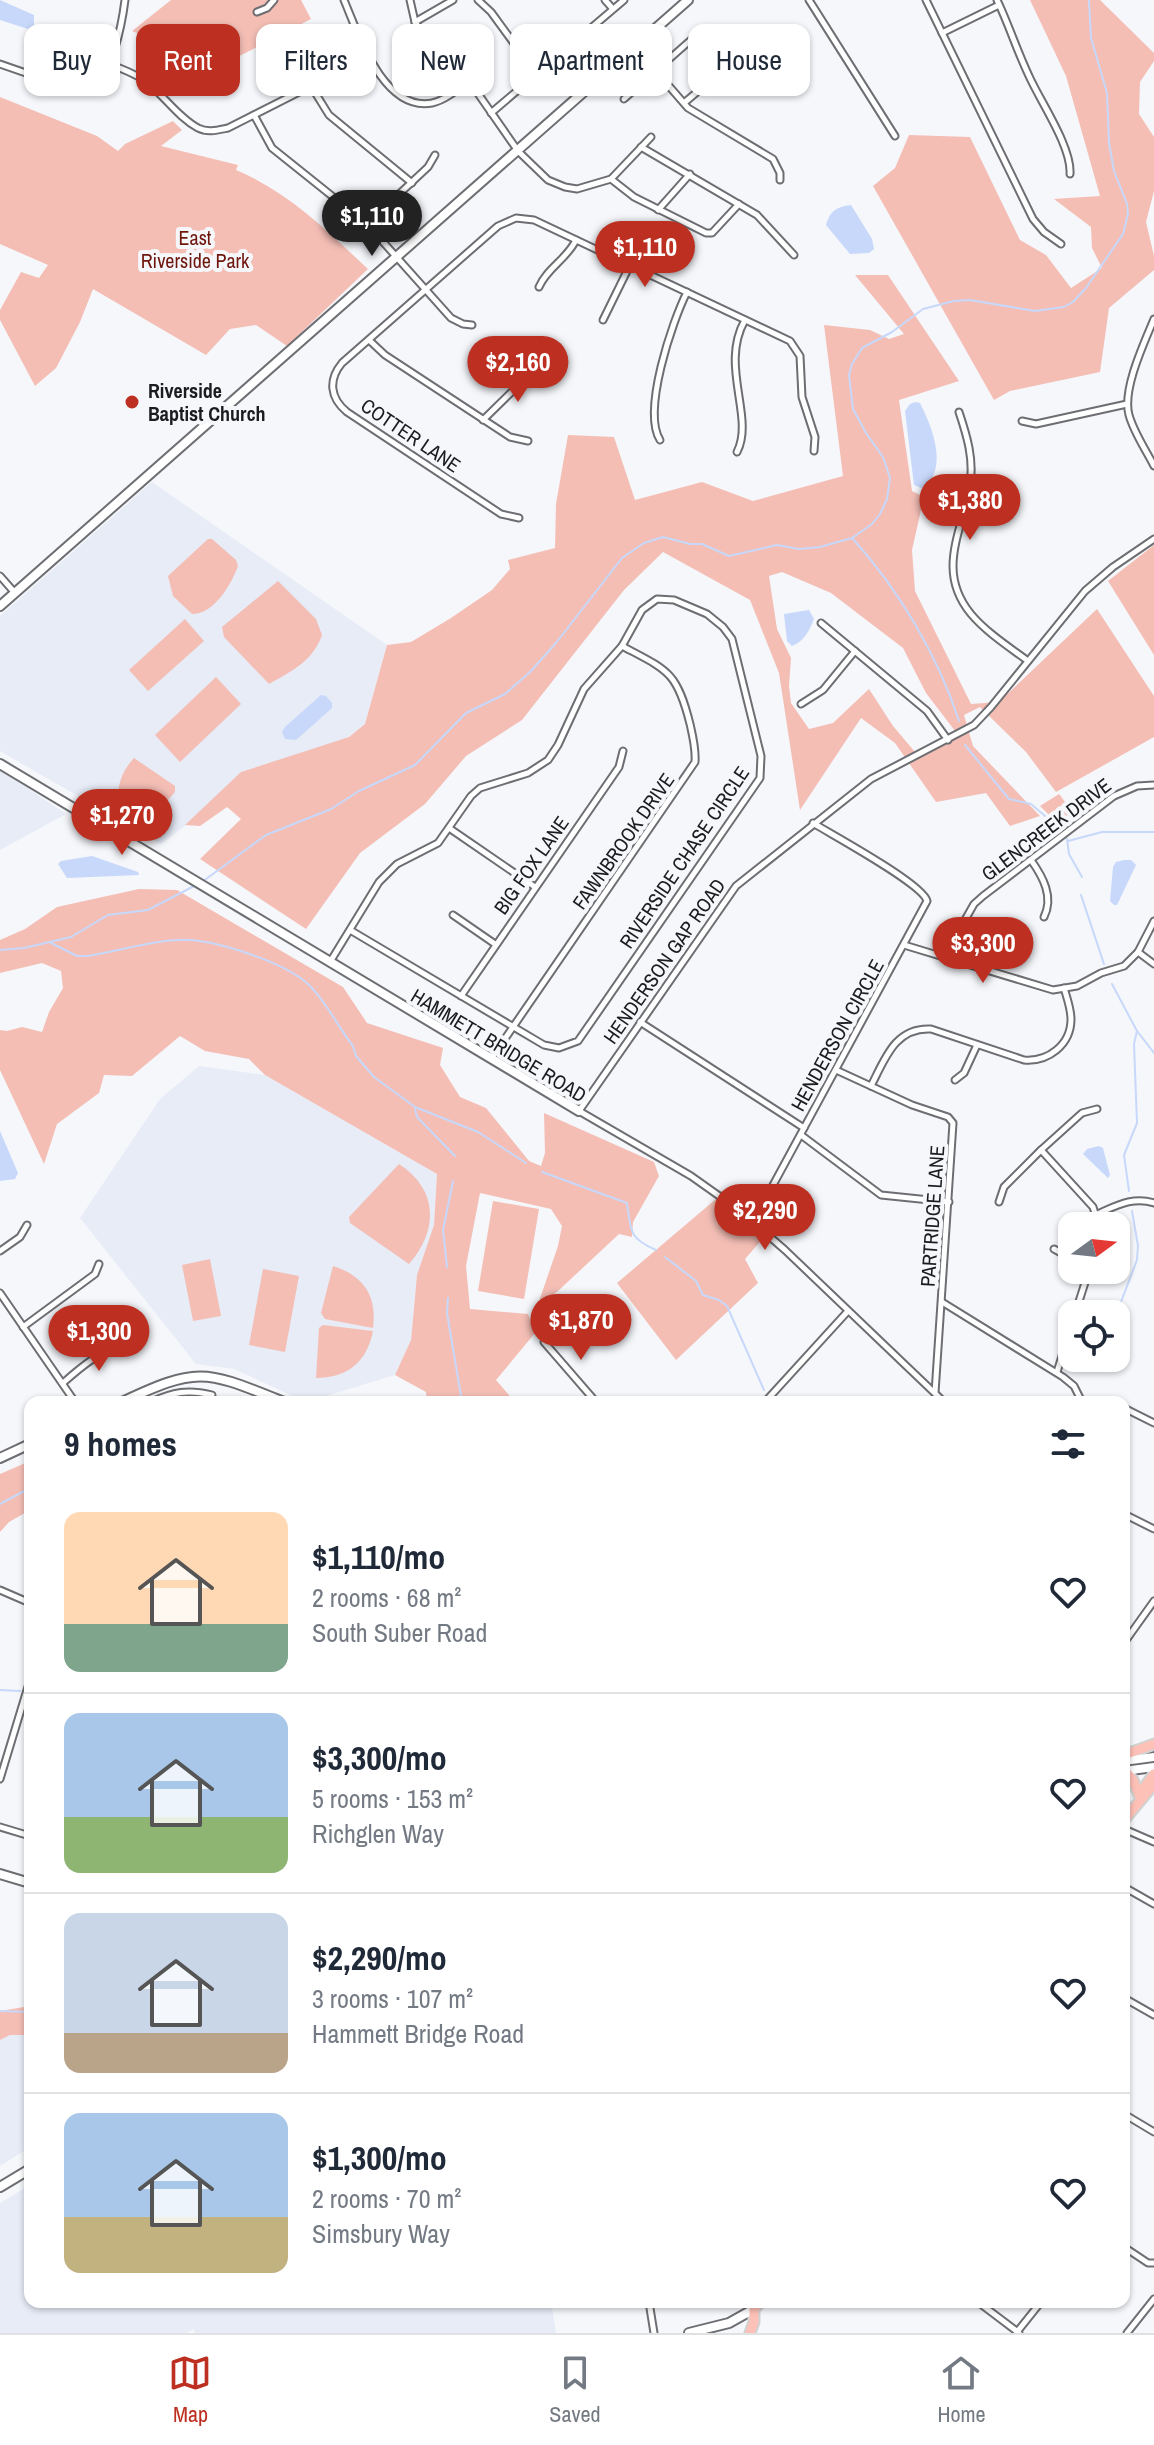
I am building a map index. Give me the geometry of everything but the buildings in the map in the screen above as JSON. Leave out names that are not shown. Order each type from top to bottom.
[{"type":"main road","points":[[1130,1761],[1154,1744]]},
{"type":"main road","points":[[1130,1811],[1154,1774]]},
{"type":"main road","points":[[1130,1775],[1138,1799]]},
{"type":"main road","points":[[1138,1799],[1143,1799],[1154,1784]]},
{"type":"main road","points":[[750,2333],[758,2308]]},
{"type":"street","points":[[120,27],[125,0]]},
{"type":"street","points":[[257,12],[267,8],[274,0]]},
{"type":"street","points":[[344,0],[354,24]]},
{"type":"street","points":[[410,0],[415,22],[453,0]]},
{"type":"street","points":[[478,0],[510,38]]},
{"type":"street","points":[[605,0],[613,9]]},
{"type":"street","points":[[596,24],[624,0]]},
{"type":"street","points":[[661,24],[688,0]]},
{"type":"street","points":[[809,0],[895,136]]},
{"type":"street","points":[[926,0],[1033,219],[1061,244]]},
{"type":"street","points":[[942,33],[998,2],[1029,77],[1065,151],[1070,174]]},
{"type":"street","points":[[672,57],[688,43]]},
{"type":"street","points":[[0,64],[24,72]]},
{"type":"street","points":[[120,68],[145,80],[185,118],[205,131],[228,128],[291,96]]},
{"type":"street","points":[[376,68],[392,87]]},
{"type":"street","points":[[672,89],[692,111],[770,156],[776,164],[780,180]]},
{"type":"street","points":[[317,96],[329,115],[412,183]]},
{"type":"street","points":[[405,96],[413,102],[431,103],[447,96]]},
{"type":"street","points":[[480,96],[518,151],[548,180],[565,187],[577,189],[611,179],[651,137]]},
{"type":"street","points":[[491,113],[512,96]]},
{"type":"street","points":[[0,606],[580,96]]},
{"type":"street","points":[[624,99],[627,96]]},
{"type":"street","points":[[684,103],[692,96]]},
{"type":"street","points":[[254,115],[272,148],[367,224],[453,320],[472,325]]},
{"type":"street","points":[[641,147],[757,215],[794,255]]},
{"type":"street","points":[[367,224],[428,167],[435,155]]},
{"type":"street","points":[[658,210],[690,174]]},
{"type":"street","points":[[611,179],[658,210],[709,233],[739,204]]},
{"type":"street","name":"COTTER LANE","points":[[519,518],[501,514],[340,406],[333,391],[334,374],[342,363],[498,226],[510,219],[530,218],[790,341],[798,352],[802,397],[815,437],[814,451]]},
{"type":"street","points":[[539,287],[543,277],[567,256],[576,240]]},
{"type":"street","points":[[603,320],[630,265]]},
{"type":"street","points":[[660,440],[654,426],[656,396],[672,329],[687,292]]},
{"type":"street","points":[[1154,319],[1127,404],[1130,417],[1154,466]]},
{"type":"street","points":[[737,452],[742,436],[734,351],[745,320]]},
{"type":"street","points":[[369,340],[385,355],[483,420],[514,439],[528,441]]},
{"type":"street","points":[[483,420],[529,375],[544,369]]},
{"type":"street","points":[[1022,421],[1036,424],[1127,404]]},
{"type":"street","points":[[959,412],[970,445],[971,462],[970,485],[952,555],[958,593],[970,613],[1028,661]]},
{"type":"street","name":"HENDERSON GAP ROAD","points":[[579,1111],[736,886],[871,779],[964,732],[983,716],[1085,591],[1154,539]]},
{"type":"street","points":[[0,576],[15,594]]},
{"type":"street","name":"RIVERSIDE CHASE CIRCLE","points":[[329,963],[386,873],[397,864],[434,846],[480,788],[528,773],[548,760],[584,689],[622,646],[642,610],[657,599],[674,600],[717,621],[728,633],[734,646],[761,756],[761,774],[581,1037],[571,1045],[555,1048],[544,1045],[350,930]]},
{"type":"street","points":[[821,623],[927,711],[948,740]]},
{"type":"street","name":"FAWNBROOK DRIVE","points":[[491,1059],[695,762],[685,703],[676,682],[659,665],[622,646]]},
{"type":"street","points":[[801,704],[823,690],[855,651]]},
{"type":"street","name":"BIG FOX LANE","points":[[461,996],[619,767],[623,751]]},
{"type":"street","name":"HAMMETT BRIDGE ROAD","points":[[0,764],[329,963],[691,1176],[753,1222],[938,1396]]},
{"type":"street","name":"GLENCREEK DRIVE","points":[[944,957],[974,904],[1114,796],[1137,786],[1154,785]]},
{"type":"street","name":"HENDERSON CIRCLE","points":[[753,1222],[926,906],[925,894],[813,823]]},
{"type":"street","points":[[449,828],[535,887]]},
{"type":"street","points":[[1031,860],[1047,890],[1048,903],[1044,917]]},
{"type":"street","points":[[453,915],[495,944]]},
{"type":"street","points":[[904,945],[1041,988],[1064,988],[1077,986],[1101,973],[1124,966],[1138,952],[1154,921]]},
{"type":"street","points":[[1138,952],[1154,964]]},
{"type":"street","points":[[871,1086],[892,1045],[911,1031],[931,1029],[1024,1060],[1041,1059],[1052,1054],[1066,1040],[1071,1022],[1064,988]]},
{"type":"street","points":[[640,1022],[804,1128]]},
{"type":"street","points":[[955,1080],[964,1073],[977,1045]]},
{"type":"street","name":"PARTRIDGE LANE","points":[[836,1070],[952,1120],[935,1393]]},
{"type":"street","points":[[999,1202],[1004,1187],[1041,1150],[1082,1113],[1097,1109]]},
{"type":"street","points":[[801,1135],[881,1195],[949,1202]]},
{"type":"street","points":[[1041,1150],[1095,1212]]},
{"type":"street","points":[[1102,1212],[1129,1201],[1154,1203]]},
{"type":"street","points":[[0,1251],[20,1237],[27,1225]]},
{"type":"street","points":[[1054,1249],[1058,1251]]},
{"type":"street","points":[[23,1327],[95,1274],[99,1264]]},
{"type":"street","points":[[0,1293],[71,1396]]},
{"type":"street","points":[[942,1302],[1057,1372],[1074,1386],[1079,1396]]},
{"type":"street","points":[[770,1396],[848,1311]]},
{"type":"street","points":[[544,1342],[591,1396]]},
{"type":"street","points":[[63,1383],[112,1347],[126,1345]]},
{"type":"street","points":[[135,1396],[162,1383],[200,1375],[230,1380],[269,1396]]},
{"type":"street","points":[[165,1396],[186,1390],[212,1395]]},
{"type":"street","points":[[1130,1411],[1154,1423]]},
{"type":"street","points":[[0,1458],[24,1447]]},
{"type":"street","points":[[1130,1517],[1154,1529]]},
{"type":"street","points":[[0,1590],[24,1600]]},
{"type":"street","points":[[1130,1635],[1154,1601]]},
{"type":"street","points":[[0,1779],[24,1700]]},
{"type":"street","points":[[1130,1763],[1154,1757]]},
{"type":"street","points":[[1130,1765],[1154,1767]]},
{"type":"street","points":[[0,1827],[24,1834]]},
{"type":"street","points":[[1130,1832],[1154,1842]]},
{"type":"street","points":[[0,1874],[24,1881]]},
{"type":"street","points":[[1130,1890],[1154,1904]]},
{"type":"street","points":[[1130,2001],[1154,2015]]},
{"type":"street","points":[[1130,2118],[1154,2132]]},
{"type":"street","points":[[0,2187],[24,2173]]},
{"type":"street","points":[[1130,2251],[1148,2263],[1154,2263]]},
{"type":"street","points":[[1127,2333],[1154,2299]]},
{"type":"street","points":[[650,2308],[654,2333]]},
{"type":"street","points":[[689,2333],[729,2323],[755,2308]]},
{"type":"street","points":[[986,2308],[1018,2332],[1036,2308]]},
{"type":"shaded area","points":[[152,482],[387,645],[365,724],[347,738],[241,772],[198,816],[161,844],[0,751],[0,616]]},
{"type":"shaded area","points":[[0,770],[66,814],[0,850]]},
{"type":"shaded area","points":[[199,1066],[265,1075],[437,1174],[434,1225],[417,1275],[411,1340],[395,1375],[326,1396],[293,1396],[234,1369],[196,1364],[80,1218],[160,1099]]},
{"type":"shaded area","points":[[10,2035],[24,2035],[24,2151],[0,2166],[0,2040]]},
{"type":"shaded area","points":[[24,2189],[24,2308],[552,2308],[556,2333],[195,2333],[193,2329],[187,2333],[0,2333],[0,2203]]},
{"type":"green space","points":[[171,0],[301,0],[311,19],[301,24],[256,24],[256,47],[240,56],[240,24],[141,24]]},
{"type":"green space","points":[[1030,0],[1100,0],[1154,53],[1154,61],[1140,82],[1139,114],[1154,137],[1154,191],[1146,222],[1154,270],[1109,308],[1100,372],[1010,391],[994,400],[873,186],[895,168],[909,135],[970,137],[1020,240],[1046,255],[1071,288],[1102,268],[1092,248],[1091,227],[1054,199],[1100,196],[1066,76]]},
{"type":"green space","name":"East Riverside Park","points":[[0,97],[97,136],[118,151],[125,144],[173,121],[182,130],[161,146],[238,165],[236,170],[290,201],[368,269],[287,346],[256,325],[230,329],[206,355],[93,289],[56,368],[35,386],[0,320],[0,310],[21,272],[39,278],[48,265],[0,244]]},
{"type":"green space","points":[[855,275],[888,275],[959,381],[899,400],[912,491],[924,497],[912,550],[915,591],[971,704],[999,702],[1097,609],[1154,696],[1154,737],[1056,792],[1026,752],[980,707],[964,715],[973,746],[1040,816],[1010,826],[986,793],[936,802],[895,743],[861,718],[800,810],[779,673],[750,600],[663,552],[624,590],[522,720],[466,756],[425,804],[360,853],[306,929],[200,859],[241,819],[227,807],[200,826],[185,825],[241,772],[349,737],[365,724],[387,645],[411,642],[492,590],[510,569],[508,560],[555,548],[556,504],[568,435],[614,437],[635,500],[702,482],[753,501],[843,476],[824,325],[870,330],[889,339],[904,334]],"holes":[[[782,572],[831,593],[903,648],[926,693],[955,731],[915,752],[893,726],[869,689],[833,723],[809,729],[791,703],[791,658],[777,629],[769,576]]]},
{"type":"green space","points":[[208,539],[236,560],[238,566],[226,590],[214,604],[200,613],[192,614],[173,596],[168,576]]},
{"type":"green space","points":[[1154,545],[1154,655],[1108,581]]},
{"type":"green space","points":[[278,581],[316,619],[322,635],[307,659],[269,684],[224,637],[222,627]]},
{"type":"green space","points":[[185,619],[204,641],[148,691],[129,670]]},
{"type":"green space","points":[[216,677],[241,704],[180,762],[155,735]]},
{"type":"green space","points":[[134,758],[175,786],[175,792],[143,827],[126,814],[119,799],[122,777]]},
{"type":"green space","points":[[1059,794],[1076,816],[1062,828],[1040,806]]},
{"type":"green space","points":[[139,889],[177,890],[343,987],[367,1023],[443,1048],[440,1065],[460,1097],[486,1108],[529,1161],[541,1166],[545,1153],[544,1113],[654,1162],[659,1176],[633,1222],[632,1237],[619,1234],[537,1307],[562,1226],[551,1209],[480,1193],[466,1266],[470,1309],[528,1314],[535,1333],[496,1380],[510,1396],[426,1396],[426,1392],[395,1375],[411,1340],[417,1275],[434,1225],[437,1174],[265,1075],[249,1059],[205,1051],[180,1036],[132,1076],[104,1075],[99,1093],[57,1124],[44,1164],[0,1070],[0,1030],[22,1027],[42,1032],[63,988],[61,971],[42,963],[0,973],[0,940],[25,929],[57,907]]},
{"type":"green space","points":[[399,1164],[422,1186],[430,1211],[425,1238],[409,1264],[350,1223],[349,1217]]},
{"type":"green space","points":[[716,1199],[765,1236],[745,1259],[758,1283],[676,1360],[617,1283]]},
{"type":"green space","points":[[493,1201],[539,1209],[524,1299],[478,1291]]},
{"type":"green space","points":[[210,1259],[221,1316],[193,1321],[182,1265]]},
{"type":"green space","points":[[333,1266],[353,1275],[366,1289],[373,1306],[373,1328],[325,1319],[321,1313]]},
{"type":"green space","points":[[263,1269],[299,1276],[285,1352],[249,1345]]},
{"type":"green space","points":[[323,1325],[373,1331],[366,1351],[354,1366],[337,1375],[316,1378],[319,1328]]},
{"type":"green space","points":[[24,1464],[24,1513],[9,1522],[0,1532],[0,1474]]},
{"type":"green space","points":[[24,2007],[24,2035],[10,2035],[0,2040],[0,2011]]},
{"type":"water","points":[[0,0],[34,15],[34,24],[24,24],[24,28],[0,20]]},
{"type":"water","points":[[851,205],[872,239],[874,249],[869,253],[850,254],[826,225],[834,210]]},
{"type":"water","points":[[915,402],[920,403],[925,413],[936,447],[935,470],[923,489],[914,485],[905,411]]},
{"type":"water","points":[[809,610],[814,619],[811,627],[792,646],[787,641],[784,614]]},
{"type":"water","points":[[321,695],[332,703],[332,708],[296,740],[285,739],[282,732],[285,727]]},
{"type":"water","points":[[92,856],[138,872],[139,875],[67,878],[58,864]]},
{"type":"water","points":[[1131,860],[1136,865],[1117,905],[1114,905],[1110,901],[1113,867],[1116,862]]},
{"type":"water","points":[[0,1131],[18,1173],[15,1179],[0,1181]]},
{"type":"water","points":[[1103,1148],[1110,1175],[1108,1178],[1083,1154],[1087,1149]]},
{"type":"waterway","points":[[202,882],[266,835],[331,809],[359,791],[415,765],[466,713],[505,694],[530,672],[622,558],[644,543],[663,537],[702,544],[729,556],[777,545],[799,549],[820,547],[852,538],[872,524],[887,499],[890,478],[883,457],[853,409],[849,375],[862,348],[892,332],[923,309],[954,301],[970,300],[1035,311],[1064,307],[1086,288],[1123,234],[1127,204],[1114,171],[1109,143],[1107,93],[1091,38],[1089,0]]},
{"type":"waterway","points":[[853,539],[886,580],[915,625],[940,672],[959,721]]},
{"type":"waterway","points":[[965,745],[1009,799],[1031,804],[1059,828]]},
{"type":"waterway","points":[[1068,841],[1102,832],[1154,832]]},
{"type":"waterway","points":[[1067,839],[1069,854],[1082,877]]},
{"type":"waterway","points":[[0,950],[71,937],[108,915],[148,910],[196,885]]},
{"type":"waterway","points":[[1081,895],[1104,964]]},
{"type":"waterway","points":[[51,943],[77,956],[87,956],[155,942],[192,940],[228,947],[284,968],[316,993],[353,1046],[356,1056],[374,1077],[415,1107],[478,1132],[526,1163]]},
{"type":"waterway","points":[[1112,984],[1137,1031],[1154,1053]]},
{"type":"waterway","points":[[1129,1191],[1124,1155],[1137,1123],[1134,1044],[1137,1031]]},
{"type":"waterway","points":[[415,1109],[417,1117],[455,1156]]},
{"type":"waterway","points":[[542,1172],[627,1203],[632,1232],[656,1250]]},
{"type":"waterway","points":[[447,1267],[443,1230],[453,1181]]},
{"type":"waterway","points":[[1122,1300],[1137,1260],[1138,1246],[1132,1211]]},
{"type":"waterway","points":[[665,1257],[696,1281],[703,1295],[727,1306],[764,1390]]},
{"type":"waterway","points":[[448,1298],[447,1313],[461,1396]]},
{"type":"waterway","points":[[0,1504],[24,1491]]},
{"type":"waterway","points":[[0,1690],[20,1691]]},
{"type":"waterway","points":[[0,2011],[24,2012]]},
{"type":"place","name":"Riverside Baptist Church","points":[[132,402]]}]
